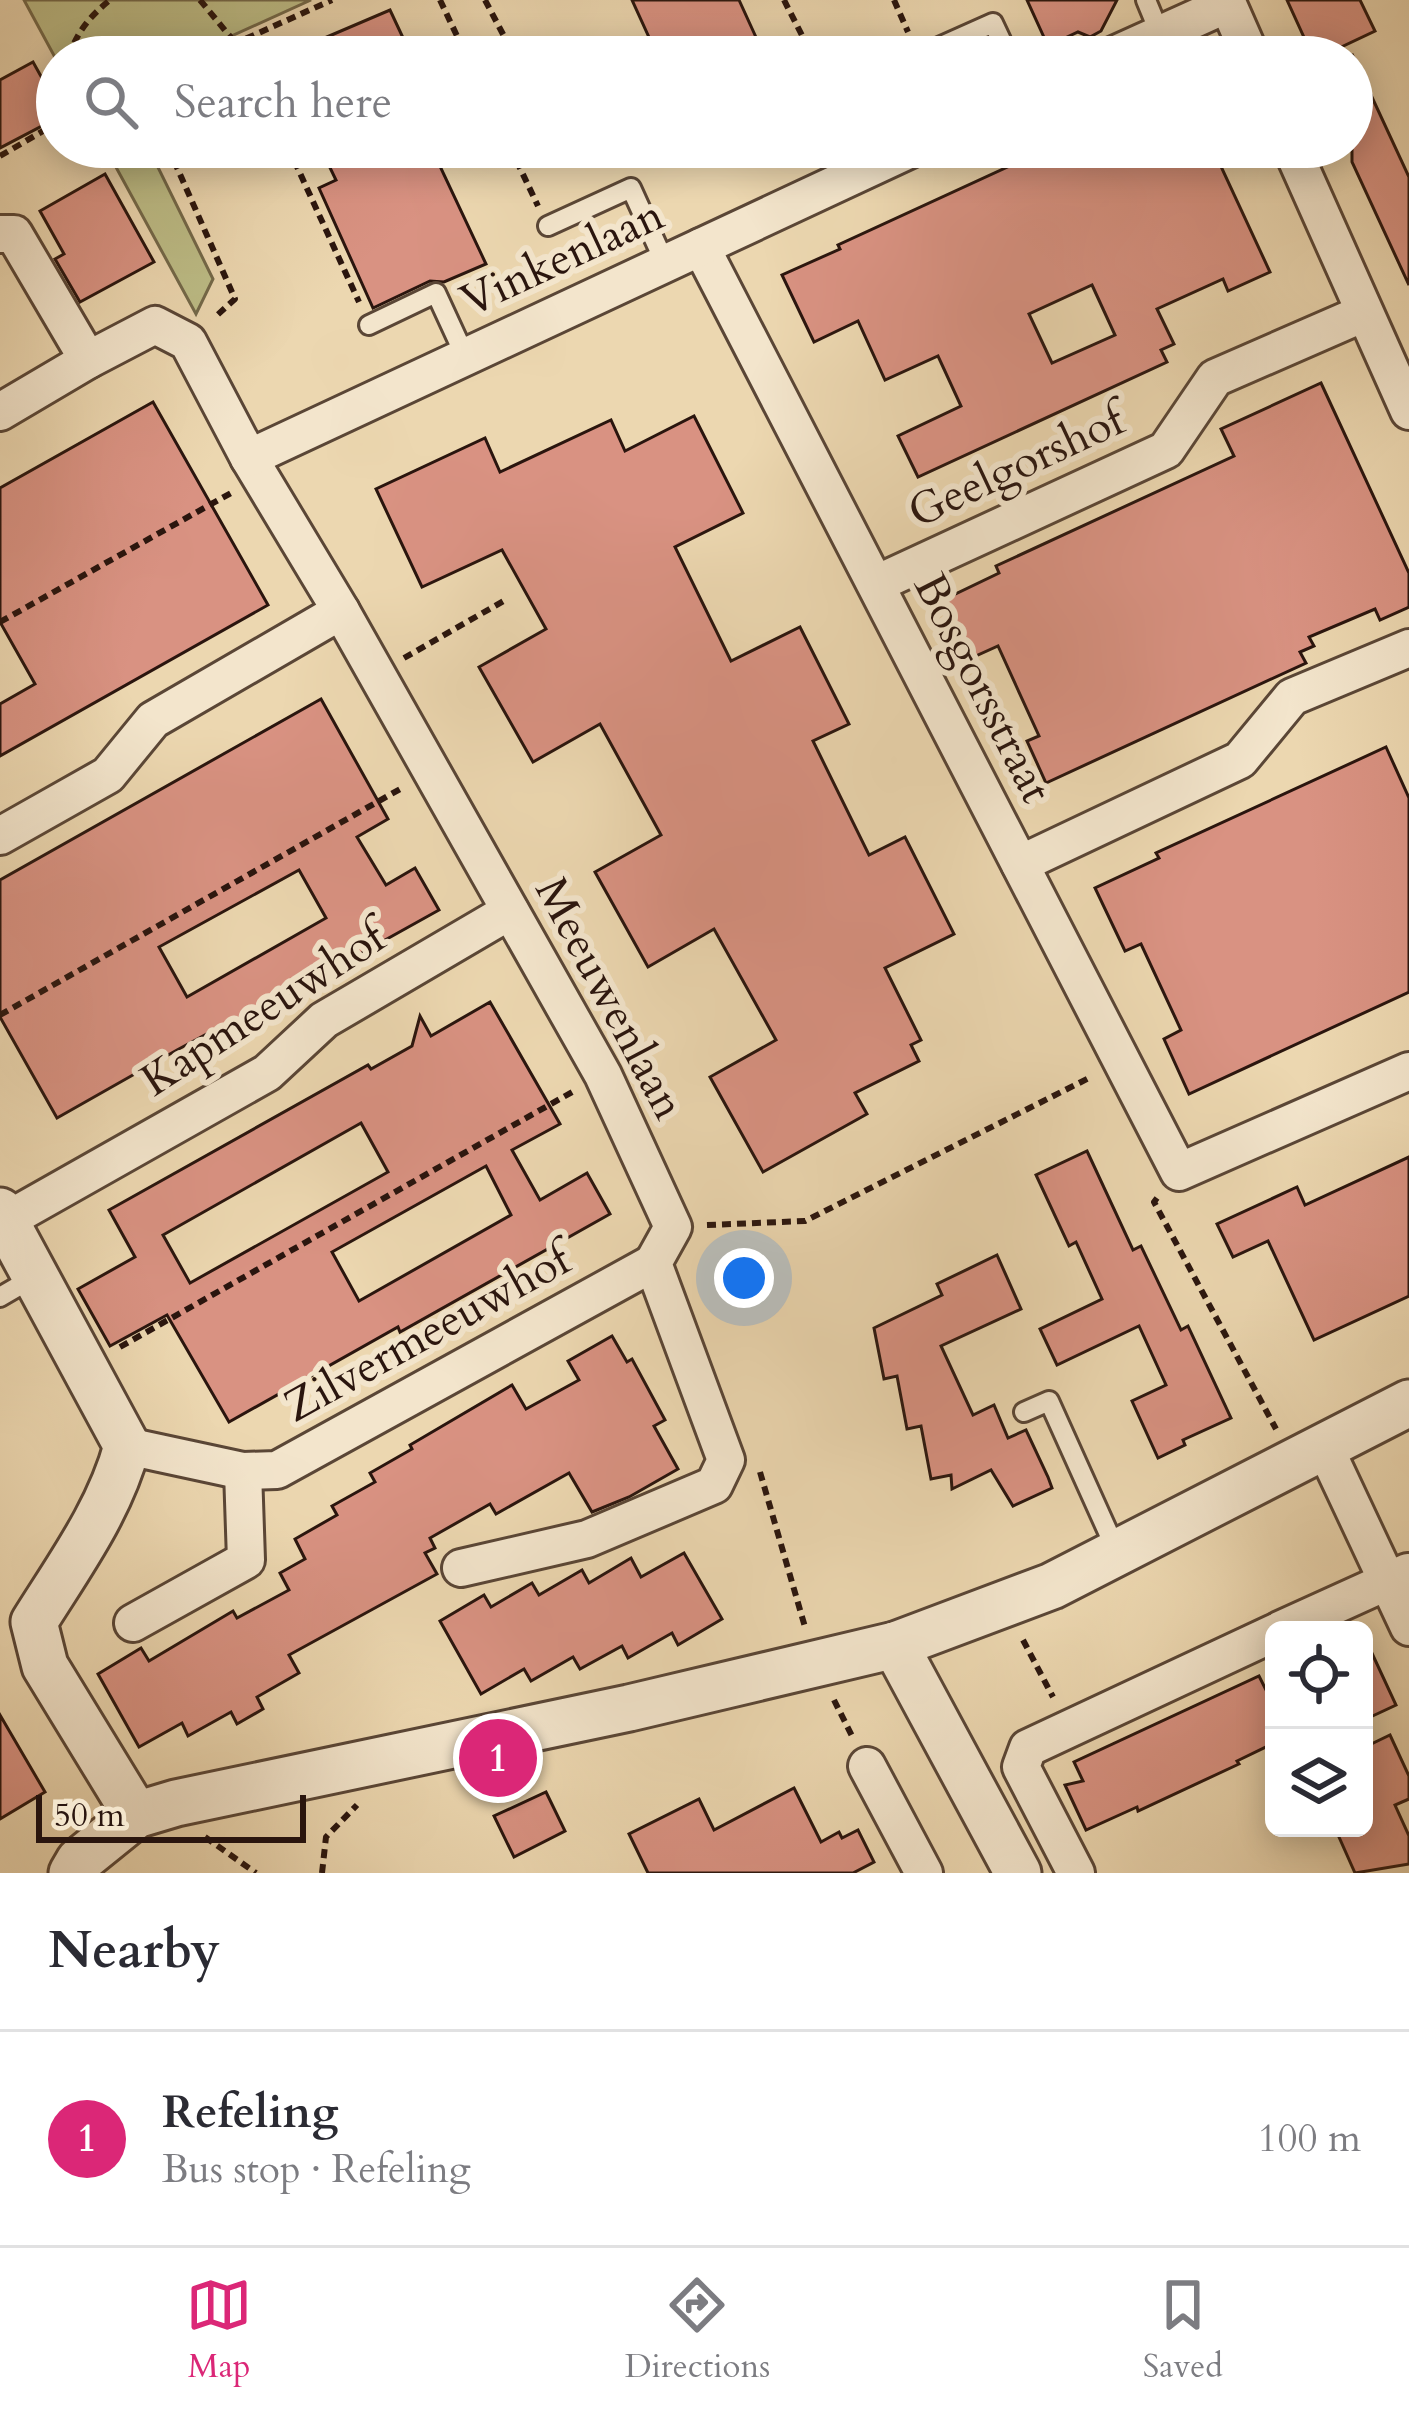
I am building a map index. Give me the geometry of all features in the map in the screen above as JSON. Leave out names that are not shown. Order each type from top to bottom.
[{"type":"street","points":[[1156,36],[1226,2],[1241,36]]},
{"type":"street","name":"Vinkenlaan","points":[[254,467],[465,356],[701,247],[833,168]]},
{"type":"street","points":[[1300,168],[1409,411]]},
{"type":"street","points":[[0,234],[14,234],[88,360]]},
{"type":"street","name":"Bosgorsstraat","points":[[701,247],[1179,1172]]},
{"type":"street","name":"Geelgorshof","points":[[876,584],[1166,450],[1215,378],[1364,313]]},
{"type":"street","points":[[0,412],[155,325],[188,342]]},
{"type":"street","name":"Meeuwenlaan","points":[[188,342],[254,467],[341,611],[603,1075],[673,1227]]},
{"type":"street","points":[[0,836],[108,775],[153,721],[341,611]]},
{"type":"street","points":[[1020,864],[1240,760],[1292,697],[1409,648]]},
{"type":"street","name":"Kapmeeuwhof","points":[[3,1216],[267,1073],[323,1020],[510,911]]},
{"type":"street","points":[[1179,1172],[1409,1071]]},
{"type":"street","points":[[3,1216],[18,1287],[85,1367],[127,1446],[118,1478],[34,1622],[45,1666],[156,1809]]},
{"type":"street","points":[[461,1568],[586,1539],[714,1485],[726,1460],[653,1263],[673,1227]]},
{"type":"street","name":"Zilvermeeuwhof","points":[[127,1446],[243,1471],[277,1470],[653,1263]]},
{"type":"street","points":[[72,1873],[79,1861],[156,1809],[629,1708],[895,1645],[1052,1586],[1409,1402]]},
{"type":"street","points":[[1309,1454],[1398,1576],[1409,1627]]},
{"type":"street","points":[[133,1623],[246,1560],[243,1471]]},
{"type":"street","points":[[1299,1621],[1398,1576]]},
{"type":"street","points":[[1076,1873],[1021,1767],[1028,1748],[1265,1637]]},
{"type":"street","points":[[895,1645],[1018,1873]]},
{"type":"street","points":[[867,1766],[924,1873]]},
{"type":"lane","points":[[1146,0],[1160,34]]},
{"type":"lane","points":[[964,36],[993,23],[999,36]]},
{"type":"lane","points":[[548,226],[631,188],[665,263]]},
{"type":"lane","points":[[369,325],[436,293],[465,356]]},
{"type":"lane","points":[[1024,1412],[1049,1401],[1118,1552]]},
{"type":"path","points":[[77,36],[110,0]]},
{"type":"path","points":[[200,0],[231,36]]},
{"type":"path","points":[[252,36],[332,0]]},
{"type":"path","points":[[440,0],[457,36]]},
{"type":"path","points":[[485,0],[504,36]]},
{"type":"path","points":[[784,0],[802,36]]},
{"type":"path","points":[[0,156],[36,135]]},
{"type":"path","points":[[177,168],[235,299],[188,342]]},
{"type":"path","points":[[298,168],[369,325]]},
{"type":"path","points":[[0,622],[254,467]]},
{"type":"path","points":[[375,674],[507,599]]},
{"type":"path","points":[[0,1015],[431,771]]},
{"type":"path","points":[[673,1227],[805,1221],[1121,1061]]},
{"type":"path","points":[[85,1367],[603,1075]]},
{"type":"path","points":[[1179,1172],[1154,1202],[1309,1454]]},
{"type":"path","points":[[1005,1604],[1068,1727]]},
{"type":"path","points":[[816,1666],[867,1766]]},
{"type":"path","points":[[322,1873],[326,1837],[375,1787],[389,1759]]},
{"type":"path","points":[[156,1809],[256,1873]]},
{"type":"green space","points":[[24,0],[311,0],[231,36],[43,36]]},
{"type":"green space","points":[[116,168],[158,168],[213,279],[196,314]]},
{"type":"building","points":[[632,0],[739,0],[755,36],[648,36]]},
{"type":"building","points":[[1027,0],[1117,0],[1101,31],[1092,36],[1078,32],[1043,36]]},
{"type":"building","points":[[1287,0],[1360,0],[1375,31],[1364,36],[1303,36]]},
{"type":"building","points":[[390,10],[402,36],[329,36]]},
{"type":"building","points":[[33,62],[36,67],[36,129],[0,148],[0,80]]},
{"type":"building","points":[[1373,99],[1409,177],[1409,285],[1355,168],[1373,168]]},
{"type":"building","points":[[330,168],[441,168],[486,264],[444,282],[430,281],[373,308],[319,188],[336,180]]},
{"type":"building","points":[[1005,168],[1222,168],[1270,272],[1228,291],[1223,279],[1157,309],[1174,344],[1161,350],[1167,362],[918,477],[898,436],[961,406],[938,356],[885,380],[858,321],[814,342],[782,275],[840,249],[838,245]],"holes":[[[1092,285],[1115,335],[1052,363],[1029,314]]]},
{"type":"building","points":[[105,174],[154,262],[80,302],[55,259],[64,254],[40,211]]},
{"type":"building","points":[[1321,383],[1409,573],[1409,607],[1380,620],[1375,609],[1309,637],[1314,646],[1300,652],[1306,663],[1046,783],[1027,741],[1039,736],[998,646],[969,659],[941,601],[999,573],[996,566],[1234,456],[1221,429]]},
{"type":"building","points":[[153,402],[268,605],[0,756],[0,704],[35,684],[0,622],[0,488]]},
{"type":"building","points":[[694,416],[743,513],[675,547],[731,661],[800,627],[849,724],[813,741],[869,855],[905,837],[954,934],[885,968],[921,1040],[911,1045],[919,1061],[855,1093],[867,1114],[763,1172],[710,1077],[776,1040],[714,929],[648,967],[595,872],[661,835],[600,724],[533,762],[479,667],[546,629],[502,550],[422,587],[376,489],[485,438],[500,472],[611,420],[625,451]]},
{"type":"building","points":[[321,699],[388,819],[357,837],[386,885],[415,868],[439,910],[57,1118],[0,1017],[0,880]],"holes":[[[299,870],[326,918],[187,997],[159,947]]]},
{"type":"building","points":[[1386,747],[1409,798],[1409,992],[1189,1094],[1164,1039],[1181,1030],[1141,944],[1125,951],[1095,888],[1159,858],[1156,853]]},
{"type":"building","points":[[490,1002],[560,1124],[512,1150],[540,1200],[587,1173],[610,1214],[229,1422],[167,1315],[110,1346],[78,1289],[135,1257],[109,1210],[368,1065],[371,1069],[412,1046],[420,1016],[431,1036]],"holes":[[[361,1123],[388,1172],[190,1283],[163,1235]],[[486,1166],[511,1215],[359,1301],[332,1252]]]},
{"type":"building","points":[[1087,1151],[1133,1250],[1141,1246],[1181,1330],[1188,1326],[1231,1418],[1183,1440],[1185,1445],[1158,1458],[1132,1401],[1166,1385],[1139,1326],[1057,1365],[1040,1329],[1102,1299],[1076,1242],[1069,1246],[1036,1175]]},
{"type":"building","points":[[1409,1157],[1409,1296],[1314,1340],[1268,1241],[1233,1257],[1217,1224],[1297,1187],[1305,1205]]},
{"type":"building","points":[[997,1255],[1021,1309],[941,1346],[973,1415],[994,1405],[1008,1438],[1026,1430],[1048,1477],[1052,1488],[1013,1506],[991,1470],[952,1489],[951,1475],[931,1479],[921,1426],[907,1429],[897,1376],[884,1379],[874,1328],[942,1295],[937,1284]]},
{"type":"building","points":[[612,1336],[627,1362],[632,1359],[665,1420],[654,1426],[678,1469],[592,1512],[569,1473],[496,1514],[490,1504],[430,1538],[435,1548],[425,1553],[437,1574],[289,1655],[299,1673],[257,1697],[263,1709],[237,1724],[231,1712],[188,1736],[182,1723],[139,1747],[98,1674],[141,1648],[149,1661],[233,1611],[237,1618],[289,1590],[280,1573],[305,1559],[295,1539],[337,1515],[332,1506],[375,1482],[370,1473],[512,1385],[526,1409],[579,1380],[568,1361]]},
{"type":"building","points":[[684,1553],[722,1619],[678,1645],[672,1633],[628,1658],[622,1646],[580,1669],[573,1657],[531,1681],[524,1669],[481,1694],[440,1621],[484,1595],[491,1607],[532,1583],[539,1595],[582,1570],[589,1583],[631,1558],[641,1577]]},
{"type":"building","points":[[1373,1655],[1396,1705],[1373,1716]]},
{"type":"building","points":[[1259,1676],[1265,1688],[1265,1747],[1138,1811],[1137,1807],[1086,1830],[1065,1785],[1083,1781],[1074,1762]]},
{"type":"building","points":[[0,1715],[45,1792],[0,1819]]},
{"type":"building","points":[[1390,1735],[1409,1776],[1409,1799],[1395,1805],[1409,1836],[1409,1864],[1355,1873],[1339,1837],[1373,1837],[1373,1743]]},
{"type":"building","points":[[794,1788],[821,1842],[839,1832],[842,1838],[858,1830],[874,1862],[853,1873],[648,1873],[629,1834],[699,1799],[714,1830]]},
{"type":"building","points":[[546,1792],[565,1831],[514,1857],[494,1816]]},
{"type":"place","name":"Refeling","points":[[498,1758]]}]
